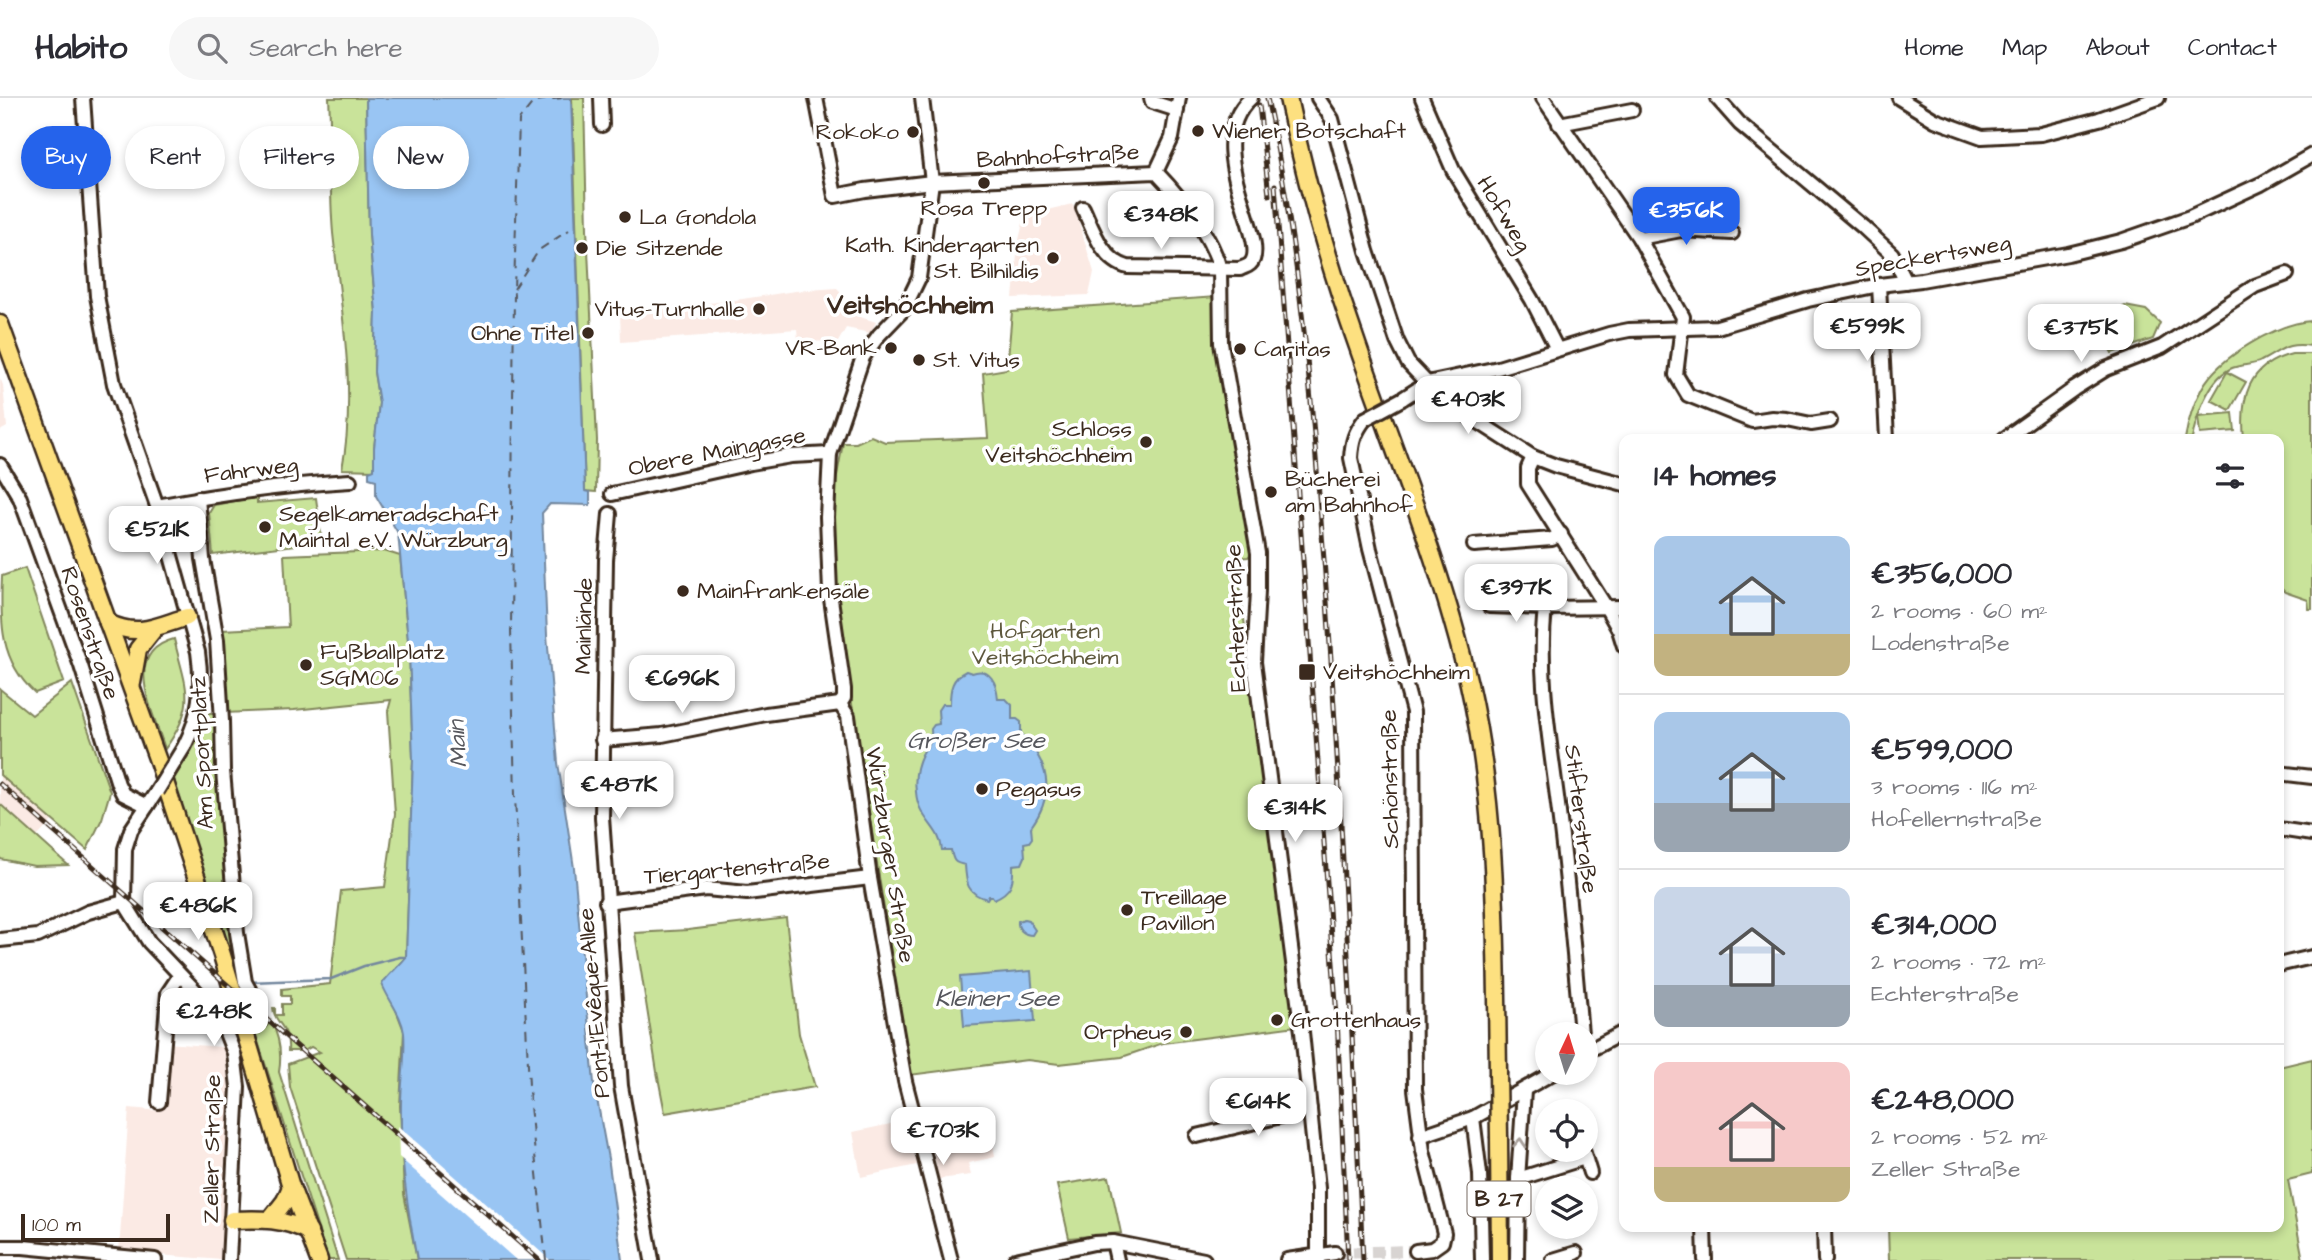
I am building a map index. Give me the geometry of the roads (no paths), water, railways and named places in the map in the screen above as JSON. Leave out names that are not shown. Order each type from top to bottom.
[{"type":"main road","name":"B 27","points":[[1288,98],[1324,245],[1357,347],[1407,478],[1449,610],[1469,685],[1481,750],[1490,823],[1496,909],[1500,1260]]},
{"type":"main road","points":[[0,324],[131,688],[222,956],[291,1186],[319,1260]]},
{"type":"main road","points":[[108,623],[122,630],[136,632],[187,617]]},
{"type":"main road","points":[[131,688],[138,649],[153,629]]},
{"type":"main road","points":[[271,1219],[285,1201],[291,1186]]},
{"type":"main road","points":[[232,1220],[271,1219],[296,1225],[309,1232]]},
{"type":"street","points":[[0,940],[38,936],[88,912],[124,902],[125,849],[131,830],[184,747],[200,701],[201,674],[198,652],[158,506],[114,384],[97,296],[83,98]]},
{"type":"street","points":[[601,98],[602,125]]},
{"type":"street","name":"Bahnhofstraße","points":[[816,98],[835,196],[932,182],[1156,172],[1183,200],[1217,257],[1220,268]]},
{"type":"street","name":"Würzburger Straße","points":[[922,98],[932,182],[919,278],[904,309],[879,335],[863,357],[830,454],[827,517],[830,592],[844,689],[844,698],[840,704],[848,716],[870,878],[907,1092],[951,1260]]},
{"type":"street","points":[[1151,98],[1152,102],[1178,104],[1172,138],[1156,172]]},
{"type":"street","points":[[1318,98],[1332,119],[1367,251],[1397,341],[1408,363],[1426,383],[1460,411],[1533,457],[1619,483]]},
{"type":"street","name":"Hofweg","points":[[1422,98],[1453,170],[1532,300],[1557,349]]},
{"type":"street","points":[[1544,98],[1559,124],[1639,238],[1683,317],[1676,375],[1688,395],[1752,421],[1772,418],[1811,424],[1830,422]]},
{"type":"street","points":[[1717,98],[1740,124],[1892,254],[1906,282]]},
{"type":"street","points":[[1899,98],[1936,120],[1982,137],[2041,134],[2099,119],[2158,98]]},
{"type":"street","points":[[1083,208],[1098,242],[1119,265],[1240,269],[1250,264],[1254,256],[1255,242],[1236,185],[1232,160],[1233,126],[1237,114],[1248,100]]},
{"type":"street","points":[[1559,124],[1632,110]]},
{"type":"street","name":"Speckertsweg","points":[[1426,383],[1498,368],[1609,334],[1629,330],[1717,327],[1808,300],[1880,285],[2068,254],[2190,217],[2261,184],[2312,155]]},
{"type":"street","points":[[1639,238],[1681,230],[1732,233]]},
{"type":"street","name":"Echterstraße","points":[[1220,268],[1221,343],[1258,554],[1254,662],[1302,1032],[1318,1188],[1318,1257]]},
{"type":"street","points":[[2011,434],[2074,388],[2106,369],[2162,347],[2255,286],[2287,274]]},
{"type":"street","points":[[1880,285],[1887,434]]},
{"type":"street","name":"Schönstraße","points":[[1416,1251],[1432,1249],[1442,1242],[1444,1233],[1420,1136],[1415,1089],[1413,712],[1370,549],[1351,458],[1355,432],[1366,419],[1426,383]]},
{"type":"street","name":"Obere Maingasse","points":[[612,494],[778,458],[830,454]]},
{"type":"street","points":[[1533,457],[1528,468],[1528,484],[1619,631]]},
{"type":"street","name":"Rosenstraße","points":[[0,465],[20,498],[81,666],[118,784],[123,793],[147,806]]},
{"type":"street","name":"Fahrweg","points":[[158,506],[198,498],[350,481]]},
{"type":"street","name":"Am Sportplatz","points":[[198,498],[203,559],[217,640],[223,771],[237,933],[244,982],[256,1002]]},
{"type":"street","name":"Mainlände","points":[[602,740],[606,560],[610,514]]},
{"type":"street","points":[[1475,545],[1552,539],[1561,534]]},
{"type":"street","points":[[1489,606],[1619,607]]},
{"type":"street","name":"Stifterstraße","points":[[1545,608],[1542,632],[1544,689],[1572,923],[1580,1022]]},
{"type":"street","points":[[602,740],[662,735],[766,714],[840,704]]},
{"type":"street","name":"Pont-l'Evêque-Allee","points":[[602,740],[602,817],[621,1086],[652,1260]]},
{"type":"street","points":[[2284,774],[2312,777]]},
{"type":"street","points":[[2284,830],[2312,834]]},
{"type":"street","name":"Tiergartenstraße","points":[[607,902],[706,889],[747,893],[870,878]]},
{"type":"street","name":"Zeller Straße","points":[[124,902],[149,942],[218,1018],[234,1053],[237,1087],[229,1260]]},
{"type":"street","points":[[2284,964],[2312,957]]},
{"type":"street","points":[[159,1102],[168,993],[180,975]]},
{"type":"street","points":[[1598,1045],[1619,1034]]},
{"type":"street","points":[[1420,1136],[1473,1118],[1535,1084]]},
{"type":"street","points":[[1517,1260],[1518,1179],[1524,1091]]},
{"type":"street","points":[[1197,1136],[1310,1109]]},
{"type":"street","points":[[1473,1118],[1480,1174],[1482,1260]]},
{"type":"street","points":[[1518,1179],[1563,1162]]},
{"type":"street","points":[[1587,1162],[1590,1173]]},
{"type":"street","points":[[1704,1232],[1705,1260]]},
{"type":"street","points":[[1824,1232],[1825,1260]]},
{"type":"street","points":[[1113,1242],[1117,1260]]},
{"type":"street","points":[[1015,1260],[1050,1256],[1094,1243],[1113,1242],[1204,1260]]},
{"type":"street","points":[[4,1251],[155,1260]]},
{"type":"street","points":[[1287,1260],[1318,1257],[1335,1252]]},
{"type":"street","points":[[1553,1260],[1576,1253]]},
{"type":"water","name":"Main","points":[[366,98],[571,98],[585,491],[590,492],[590,505],[550,504],[542,513],[547,635],[558,763],[574,868],[594,1083],[609,1164],[622,1260],[417,1260],[403,1163],[401,1104],[404,1033],[401,1020],[382,984],[406,957],[413,759],[409,651],[398,533],[376,496],[376,480],[369,478],[369,471],[374,469],[379,403],[374,372],[376,312],[369,234]]},
{"type":"water","name":"Großer See","points":[[966,671],[988,674],[994,682],[998,699],[1006,699],[1012,705],[1012,719],[1021,722],[1021,733],[1038,756],[1046,778],[1044,802],[1031,827],[1032,838],[1024,843],[1025,857],[1022,864],[1013,865],[1010,886],[994,899],[992,896],[987,899],[975,894],[967,882],[965,865],[955,861],[951,850],[942,850],[937,835],[921,810],[916,792],[918,764],[931,741],[931,729],[939,724],[938,710],[942,704],[950,704],[953,684]]},
{"type":"water","points":[[1028,920],[1035,930],[1032,935],[1024,933],[1019,927],[1018,921]]},
{"type":"water","name":"Kleiner See","points":[[1031,971],[1035,1021],[964,1026],[960,977]]},
{"type":"waterway","points":[[250,982],[331,979],[364,966],[406,957]]},
{"type":"tunnel","points":[[1335,1253],[1416,1251]]},
{"type":"railway","points":[[1267,98],[1298,280],[1317,464],[1337,755],[1363,1260]]},
{"type":"railway","points":[[1259,105],[1269,195]]},
{"type":"railway","points":[[1275,185],[1337,1017],[1348,1260]]},
{"type":"railway","points":[[0,784],[539,1260]]},
{"type":"place","name":"Wiener Botschaft","points":[[1198,131]]},
{"type":"place","name":"Rokoko","points":[[913,132]]},
{"type":"place","name":"Rosa Trepp","points":[[984,183]]},
{"type":"place","name":"La Gondola","points":[[625,217]]},
{"type":"place","name":"Die Sitzende","points":[[582,248]]},
{"type":"place","name":"Kath. Kindergarten St. Bilhildis","points":[[1053,258]]},
{"type":"place","name":"Vitus-Turnhalle","points":[[759,309]]},
{"type":"place","name":"Ohne Titel","points":[[588,333]]},
{"type":"place","name":"VR-Bank","points":[[891,348]]},
{"type":"place","name":"Caritas","points":[[1240,349]]},
{"type":"place","name":"St. Vitus","points":[[919,360]]},
{"type":"place","name":"Schloss Veitshöchheim","points":[[1146,442]]},
{"type":"place","name":"Bücherei am Bahnhof","points":[[1271,492]]},
{"type":"place","name":"Segelkameradschaft Maintal e.V. Würzburg","points":[[265,527]]},
{"type":"place","name":"Mainfrankensäle","points":[[683,591]]},
{"type":"place","name":"Fußballplatz SGM06","points":[[306,665]]},
{"type":"place","name":"Veitshöchheim","points":[[1307,672]]},
{"type":"place","name":"Pegasus","points":[[982,789]]},
{"type":"place","name":"Treillage Pavillon","points":[[1127,910]]},
{"type":"place","name":"Grottenhaus","points":[[1277,1020]]},
{"type":"place","name":"Orpheus","points":[[1186,1032]]},
{"type":"district","name":"Veitshöchheim","points":[[910,305]]},
{"type":"park label","name":"Hofgarten Veitshöchheim","points":[[1045,644]]}]
